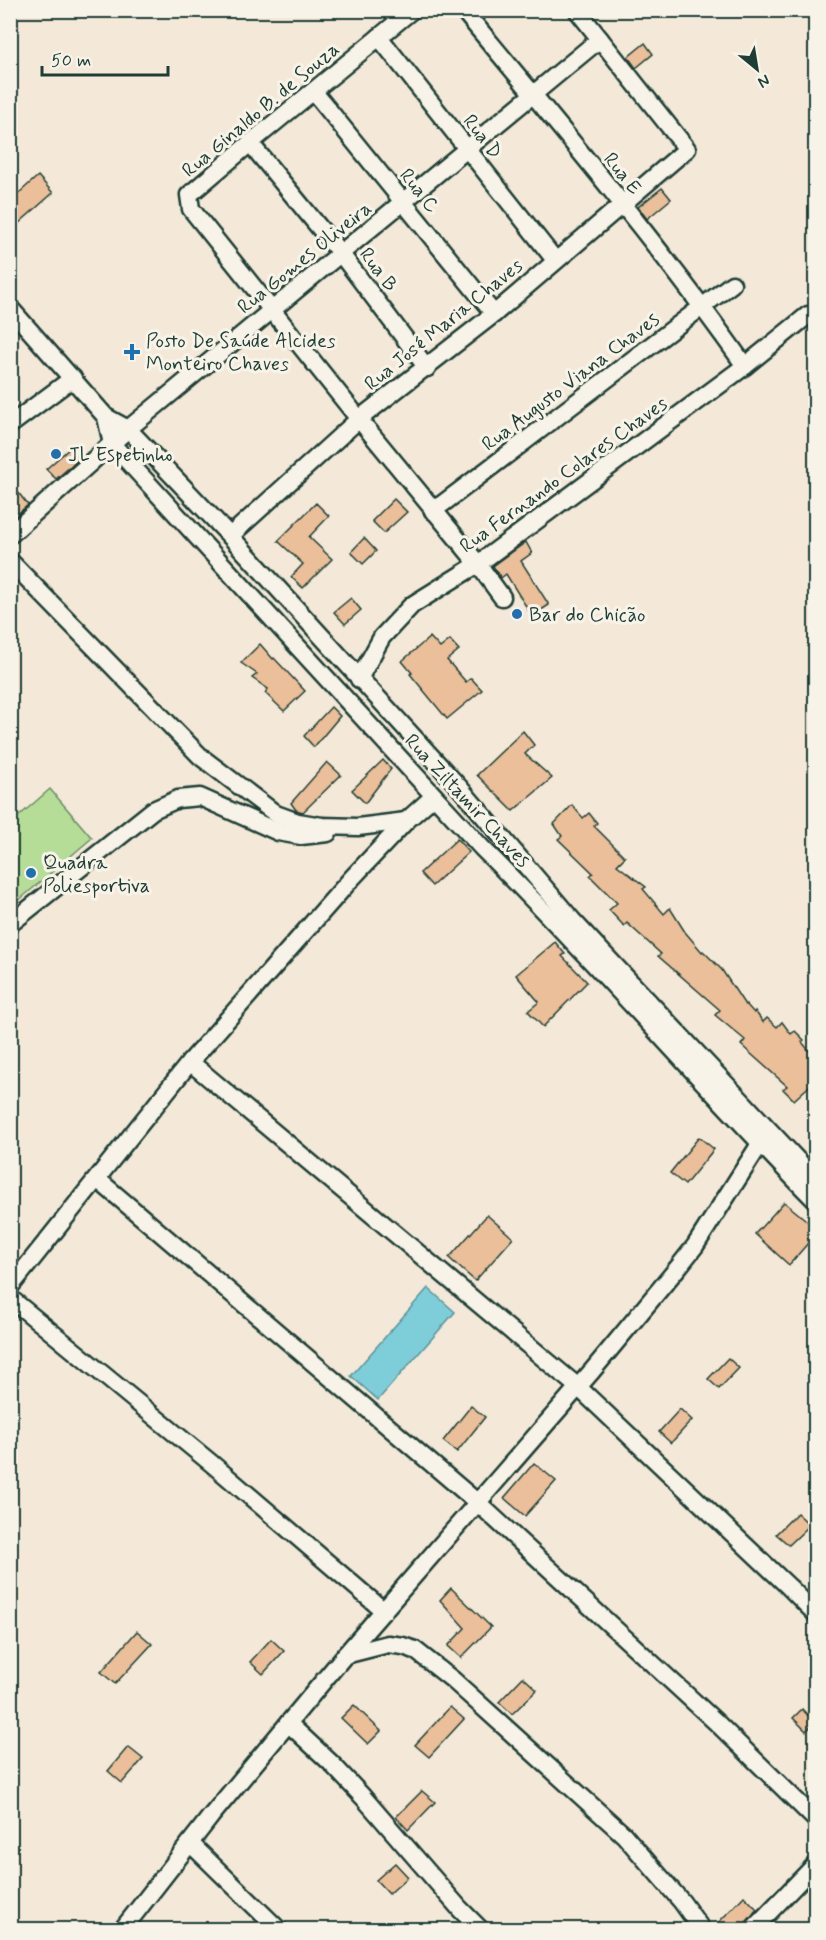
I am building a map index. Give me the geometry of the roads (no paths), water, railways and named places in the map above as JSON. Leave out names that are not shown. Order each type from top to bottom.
[{"type":"street","name":"Rua Ginaldo B. de Souza","points":[[272,309],[199,220],[192,209],[189,195],[412,10]]},
{"type":"street","name":"Rua E","points":[[463,10],[703,307],[745,366]]},
{"type":"street","points":[[577,10],[600,39]]},
{"type":"street","name":"Rua D","points":[[380,37],[555,260]]},
{"type":"street","name":"Rua Gomes Oliveira","points":[[10,535],[128,429],[600,39]]},
{"type":"street","name":"Rua José Maria Chaves","points":[[230,536],[359,419],[494,314],[687,149],[600,39]]},
{"type":"street","name":"Rua C","points":[[314,92],[494,314]]},
{"type":"street","name":"Rua B","points":[[250,143],[341,254],[427,368]]},
{"type":"street","name":"Rua Augusto Viana Chaves","points":[[433,511],[732,284]]},
{"type":"street","name":"Rua Ziltamir Chaves","points":[[10,308],[106,417],[128,429],[230,536],[498,831],[705,1073],[760,1144],[816,1201]]},
{"type":"street","points":[[272,309],[478,564],[502,597]]},
{"type":"street","name":"Rua Fernando Colares Chaves","points":[[359,679],[382,637],[412,605],[478,564],[745,366],[808,315]]},
{"type":"street","points":[[10,425],[73,378]]},
{"type":"street","name":"Rua Ziltamir Chaves","points":[[106,417],[112,444],[482,848],[705,1073],[816,1180]]},
{"type":"street","points":[[10,561],[201,758],[276,814],[310,824],[358,827]]},
{"type":"street","points":[[10,1287],[190,1062],[352,878],[406,821],[434,796]]},
{"type":"street","points":[[10,924],[153,810],[178,799],[200,797],[278,832],[301,836],[406,821]]},
{"type":"street","points":[[482,848],[498,831]]},
{"type":"street","points":[[190,1062],[578,1387],[816,1614]]},
{"type":"street","points":[[122,1929],[345,1655],[578,1387],[695,1246],[760,1144]]},
{"type":"street","points":[[97,1179],[478,1503],[717,1723],[816,1820]]},
{"type":"street","points":[[10,1298],[211,1463],[384,1611]]},
{"type":"street","points":[[345,1655],[388,1644],[415,1650],[453,1680],[624,1835],[702,1929]]},
{"type":"street","points":[[288,1723],[331,1763],[460,1909],[481,1929]]},
{"type":"street","points":[[190,1843],[279,1929]]},
{"type":"street","points":[[752,1929],[816,1864]]},
{"type":"water","points":[[428,1288],[455,1312],[378,1400],[351,1376]]},
{"type":"place","name":"Posto De Saúde Alcides Monteiro Chaves","points":[[132,352]]},
{"type":"place","name":"JL Espetinho","points":[[56,454]]},
{"type":"place","name":"Bar do Chicão","points":[[517,614]]},
{"type":"place","name":"Quadra Poliesportiva","points":[[31,873]]}]
